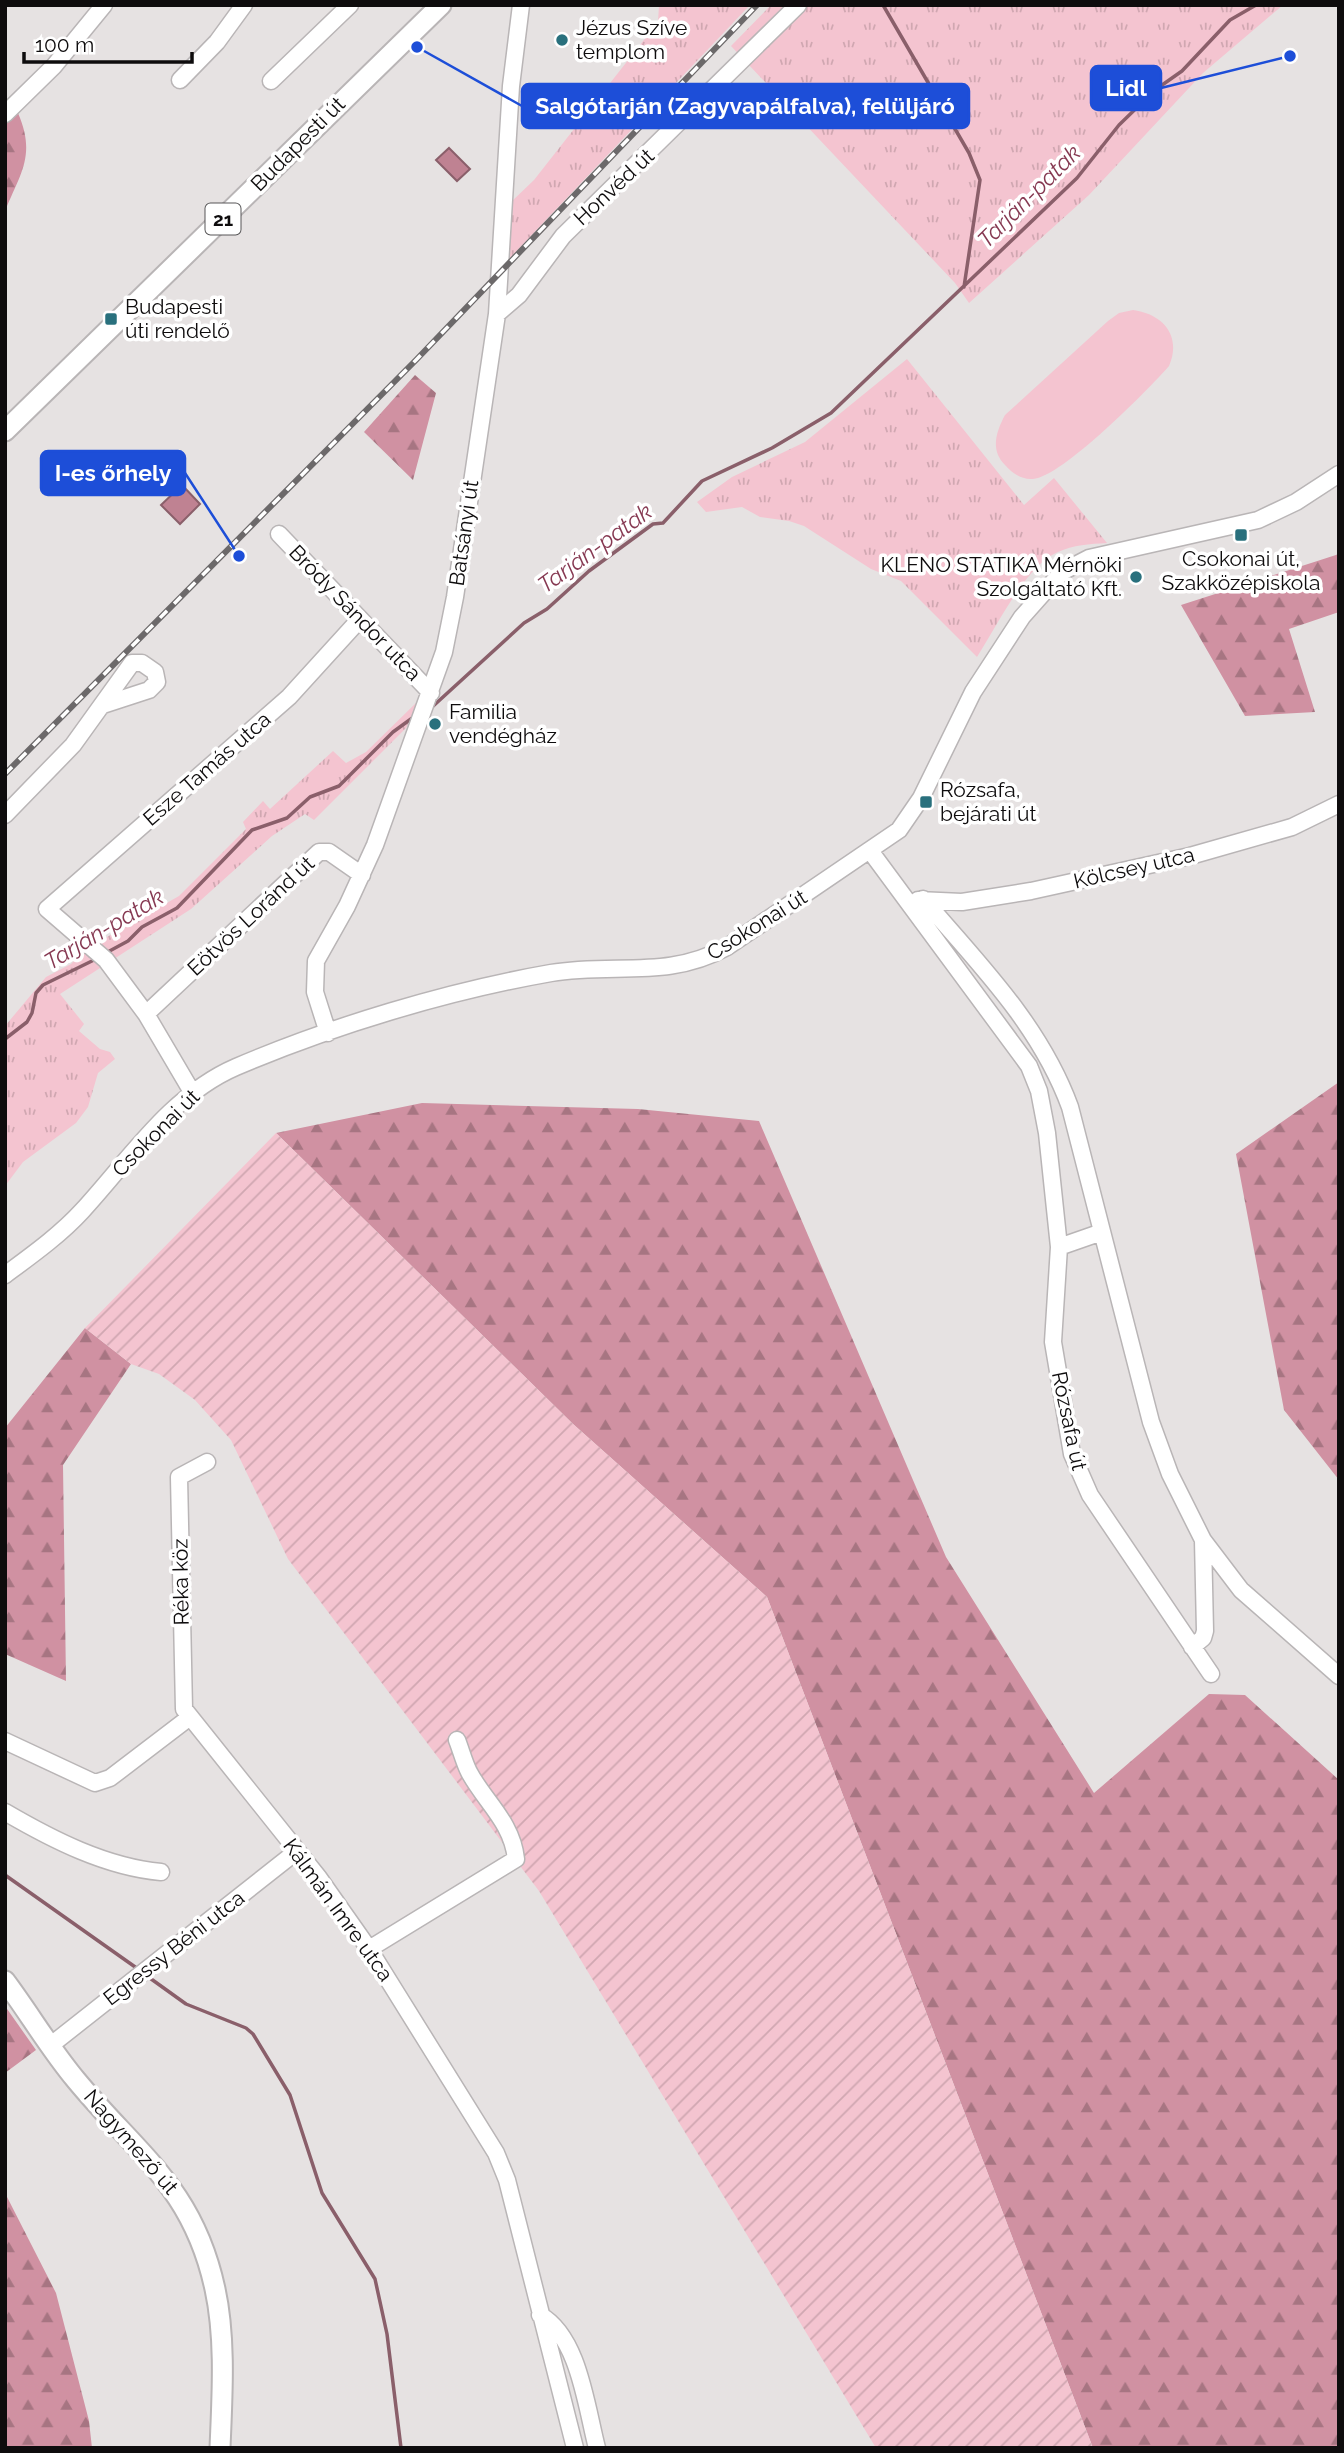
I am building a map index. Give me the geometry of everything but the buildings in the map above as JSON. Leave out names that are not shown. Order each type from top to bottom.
[{"type":"main road","name":"Budapesti út","points":[[5,430],[441,5]]},
{"type":"main road","name":"Nagymező út","points":[[5,1980],[74,2078],[166,2178],[183,2203],[196,2232],[217,2300],[220,2448]]},
{"type":"street","points":[[5,114],[54,66],[104,5]]},
{"type":"street","points":[[180,80],[217,42],[244,5]]},
{"type":"street","points":[[271,81],[350,5]]},
{"type":"street","name":"Batsányi út","points":[[328,1033],[315,992],[316,961],[362,875],[417,731],[444,652],[455,597],[497,314],[511,86],[521,5]]},
{"type":"street","name":"Honvéd út","points":[[497,314],[519,296],[573,227],[651,153],[797,5]]},
{"type":"street","name":"Csokonai út","points":[[5,1275],[81,1212],[140,1144],[192,1092],[235,1067],[381,1014],[536,976],[567,971],[653,970],[700,961],[727,947],[900,830],[921,798],[973,692],[1022,617],[1062,572],[1089,558],[1258,520],[1296,502],[1339,474]]},
{"type":"street","name":"Bródy Sándor utca","points":[[279,534],[360,619],[429,698]]},
{"type":"street","name":"Esze Tamás utca","points":[[146,1014],[103,956],[47,909],[282,703],[360,619]]},
{"type":"street","points":[[5,816],[73,745],[103,705]]},
{"type":"street","name":"Kölcsey utca","points":[[915,901],[976,900],[1190,856],[1292,827],[1339,804]]},
{"type":"street","name":"Eötvös Loránd út","points":[[146,1014],[319,852],[329,852],[362,875]]},
{"type":"street","name":"Rózsafa út","points":[[871,852],[1022,1015],[1047,1053],[1070,1107],[1151,1422],[1170,1474],[1203,1540],[1241,1590],[1339,1676]]},
{"type":"street","name":"Rózsafa út","points":[[915,901],[1029,1066],[1039,1091],[1047,1133],[1059,1247],[1053,1342],[1072,1454],[1078,1474],[1211,1674]]},
{"type":"street","points":[[146,1014],[192,1092]]},
{"type":"street","points":[[1059,1247],[1102,1232]]},
{"type":"street","name":"Réka köz","points":[[190,1717],[184,1709],[179,1477],[207,1462]]},
{"type":"street","name":"Rózsafa út","points":[[1192,1647],[1203,1638],[1205,1631],[1203,1540]]},
{"type":"street","points":[[5,1741],[95,1783],[110,1778],[190,1717]]},
{"type":"street","name":"Kálmán Imre utca","points":[[190,1717],[297,1851],[369,1949],[496,2153],[507,2180],[575,2448]]},
{"type":"street","points":[[369,1949],[516,1859],[515,1846],[501,1816],[469,1772],[457,1740]]},
{"type":"street","points":[[5,1812],[96,1857],[132,1868],[161,1872]]},
{"type":"street","name":"Egressy Béni utca","points":[[51,2045],[297,1851]]},
{"type":"street","points":[[540,2315],[558,2329],[569,2344],[597,2448]]},
{"type":"green space","points":[[659,5],[750,5],[508,260],[510,203],[534,180],[658,22]]},
{"type":"green space","points":[[771,5],[1283,5],[1203,73],[1089,195],[969,303],[955,283],[731,46]]},
{"type":"green space","points":[[18,113],[26,141],[26,152],[21,174],[5,211],[5,124]]},
{"type":"green space","points":[[1133,310],[1153,316],[1167,328],[1173,345],[1169,366],[1104,431],[1064,464],[1033,479],[1014,473],[1000,459],[996,447],[997,434],[1005,415],[1108,321],[1119,313]]},
{"type":"green space","points":[[907,359],[1024,505],[1054,478],[1107,543],[1070,548],[1046,559],[1023,583],[977,657],[901,581],[871,569],[804,526],[760,517],[742,507],[706,512],[697,502],[732,477],[805,442]]},
{"type":"green space","points":[[415,375],[436,393],[413,480],[364,432]]},
{"type":"green space","points":[[1339,554],[1339,612],[1289,629],[1315,712],[1245,716],[1181,605]]},
{"type":"green space","points":[[420,699],[406,728],[314,820],[305,814],[272,836],[191,909],[60,994],[84,1024],[79,1031],[100,1049],[110,1052],[115,1059],[98,1073],[88,1107],[76,1123],[23,1162],[5,1186],[5,1026],[46,977],[71,964],[84,950],[179,896],[246,829],[243,822],[263,801],[270,809],[333,751],[346,763],[366,752]]},
{"type":"green space","points":[[1339,1082],[1339,1480],[1284,1410],[1236,1154]]},
{"type":"green space","points":[[422,1103],[638,1109],[759,1121],[946,1557],[1094,1793],[1209,1694],[1245,1695],[1339,1780],[1339,2448],[1093,2448],[767,1597],[573,1424],[276,1133]]},
{"type":"green space","points":[[276,1133],[573,1424],[767,1597],[1093,2448],[876,2448],[539,1891],[288,1559],[231,1440],[195,1400],[159,1374],[131,1364],[85,1328]]},
{"type":"green space","points":[[85,1328],[131,1364],[63,1465],[66,1681],[5,1654],[5,1428]]},
{"type":"green space","points":[[5,2006],[36,2050],[5,2073]]},
{"type":"green space","points":[[5,2193],[56,2293],[89,2421],[92,2448],[5,2448]]},
{"type":"shaded area","points":[[449,148],[470,169],[457,181],[436,160]]},
{"type":"shaded area","points":[[182,485],[200,504],[180,524],[161,505]]},
{"type":"waterway","points":[[883,5],[969,153],[980,180],[964,287]]},
{"type":"waterway","name":"Tarján-patak","points":[[431,708],[524,623],[547,609],[589,571],[653,524],[663,523],[702,481],[772,448],[831,413],[1077,178],[1119,125],[1155,90],[1182,71],[1230,20],[1256,5]]},
{"type":"waterway","name":"Tarján-patak","points":[[104,954],[128,941],[142,927],[177,908],[252,830],[287,818],[310,797],[339,786],[393,732],[415,716]]},
{"type":"waterway","name":"Tarján-patak","points":[[5,1039],[27,1022],[32,1013],[36,993],[43,985],[98,958]]},
{"type":"waterway","points":[[5,1875],[138,1969]]},
{"type":"waterway","points":[[147,1976],[186,2004],[246,2028],[253,2034],[290,2095],[322,2193],[375,2279],[387,2334],[401,2448]]},
{"type":"railway","points":[[5,774],[416,360],[757,5]]},
{"type":"place","name":"Jézus Szíve templom","points":[[562,40]]},
{"type":"place","name":"Salgótarján (Zagyvapálfalva), felüljáró","points":[[417,47]]},
{"type":"place","name":"Lidl","points":[[1290,56]]},
{"type":"place","name":"Budapesti úti rendelő","points":[[111,319]]},
{"type":"place","name":"Csokonai út, Szakközépiskola","points":[[1241,535]]},
{"type":"place","name":"I-es őrhely","points":[[239,556]]},
{"type":"place","name":"KLENO STATIKA Mérnöki Szolgáltató Kft.","points":[[1136,577]]},
{"type":"place","name":"Familia vendégház","points":[[435,724]]},
{"type":"place","name":"Rózsafa, bejárati út","points":[[926,802]]}]
